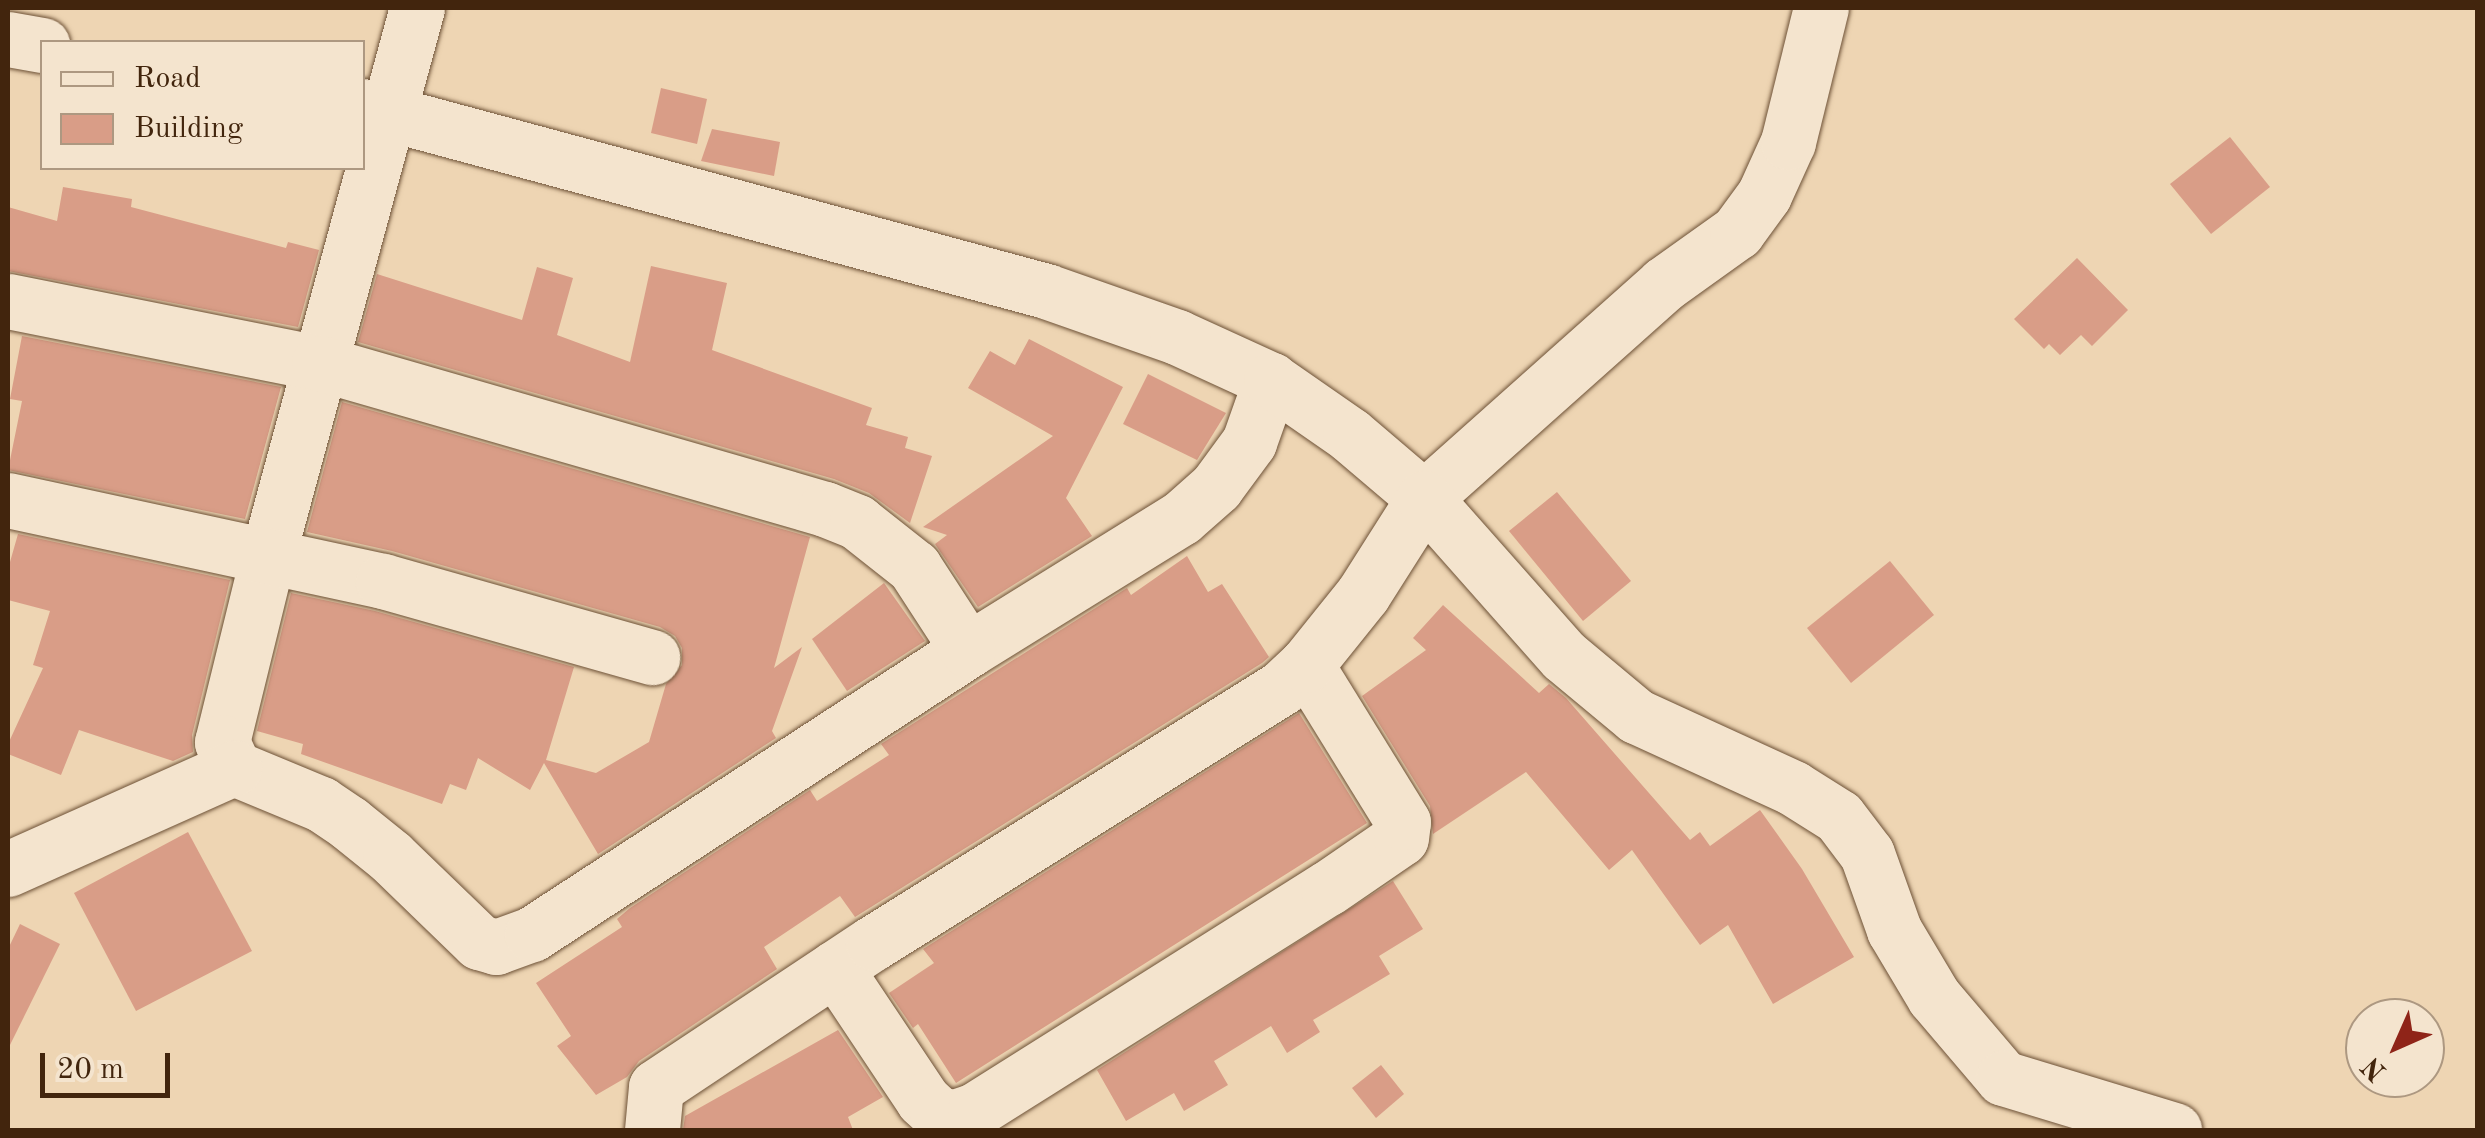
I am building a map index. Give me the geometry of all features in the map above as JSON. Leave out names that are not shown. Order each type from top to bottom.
[{"type":"street","points":[[365,154],[375,108],[417,8]]},
{"type":"street","points":[[652,1130],[656,1087],[835,968],[1280,688],[1306,665],[1362,594],[1424,498],[1664,284],[1737,232],[1764,195],[1788,142],[1821,8]]},
{"type":"street","points":[[8,39],[40,45]]},
{"type":"street","points":[[375,108],[1046,291],[1177,337],[1270,380],[1350,435],[1424,498],[1564,656],[1636,716],[1793,788],[1840,817],[1867,854],[1894,930],[1934,997],[2004,1078],[2174,1130]]},
{"type":"street","points":[[362,170],[320,363],[222,734],[223,752],[234,768],[321,804],[349,823],[390,856],[468,934],[496,947],[532,934],[1193,508],[1216,487],[1249,442],[1270,380]]},
{"type":"street","points":[[8,301],[320,363],[470,403],[857,522],[914,567],[968,650]]},
{"type":"street","points":[[8,500],[383,582],[652,657]]},
{"type":"street","points":[[835,968],[923,1100],[952,1118],[975,1110],[1328,888],[1401,838],[1403,822],[1306,665]]},
{"type":"street","points":[[8,869],[234,768]]},
{"type":"building","points":[[661,88],[707,99],[697,144],[651,133]]},
{"type":"building","points":[[712,129],[780,142],[774,176],[701,161]]},
{"type":"building","points":[[2230,137],[2270,187],[2211,234],[2170,184]]},
{"type":"building","points":[[63,187],[132,199],[131,207],[286,248],[288,242],[319,250],[298,327],[8,271],[8,207],[57,221]]},
{"type":"building","points":[[2077,258],[2128,310],[2092,346],[2081,335],[2060,355],[2049,344],[2044,349],[2014,319]]},
{"type":"building","points":[[651,266],[727,283],[712,350],[872,408],[866,425],[908,437],[905,448],[932,456],[910,523],[869,493],[834,479],[358,342],[377,274],[522,320],[537,267],[573,278],[557,335],[630,362]]},
{"type":"building","points":[[22,336],[281,387],[245,519],[8,470],[22,401],[10,399]]},
{"type":"building","points":[[1029,339],[1123,387],[1066,498],[1092,536],[978,607],[935,544],[947,535],[923,527],[1053,436],[968,388],[990,351],[1015,365]]},
{"type":"building","points":[[1148,374],[1226,413],[1197,460],[1123,424]]},
{"type":"building","points":[[342,402],[810,537],[774,668],[802,647],[772,731],[776,738],[598,854],[544,763],[530,790],[478,758],[466,790],[450,784],[442,804],[301,754],[303,744],[257,731],[291,593],[375,611],[574,667],[546,760],[596,773],[649,742],[666,684],[682,665],[682,648],[675,636],[660,627],[392,551],[307,532]]},
{"type":"building","points":[[1557,492],[1631,581],[1583,621],[1509,531]]},
{"type":"building","points":[[18,534],[230,580],[192,735],[193,752],[173,761],[79,730],[61,775],[8,754],[8,744],[43,668],[33,665],[50,611],[8,600],[8,569]]},
{"type":"building","points":[[1187,556],[1208,592],[1222,584],[1269,657],[855,917],[840,896],[764,947],[777,969],[639,1061],[627,1077],[596,1095],[557,1046],[571,1036],[536,983],[622,927],[617,919],[630,908],[810,790],[817,801],[889,755],[881,744],[1127,588],[1131,595]]},
{"type":"building","points":[[1890,561],[1934,615],[1851,683],[1807,628]]},
{"type":"building","points":[[884,583],[925,641],[847,691],[812,639]]},
{"type":"building","points":[[1443,605],[1539,693],[1549,684],[1566,698],[1690,840],[1700,832],[1710,846],[1760,810],[1802,869],[1854,957],[1773,1004],[1728,925],[1700,945],[1632,850],[1609,870],[1526,772],[1433,834],[1430,806],[1362,696],[1426,650],[1413,638]]},
{"type":"building","points":[[1299,713],[1367,823],[956,1083],[918,1024],[913,1028],[889,993],[934,963],[923,949]]},
{"type":"building","points":[[188,832],[252,951],[136,1011],[74,893]]},
{"type":"building","points":[[1393,881],[1423,929],[1379,956],[1390,974],[1313,1020],[1320,1032],[1287,1053],[1271,1026],[1214,1061],[1228,1085],[1184,1111],[1174,1093],[1126,1121],[1097,1070]]},
{"type":"building","points":[[20,924],[60,944],[8,1049],[8,949]]},
{"type":"building","points":[[838,1030],[883,1097],[848,1117],[853,1130],[683,1130],[685,1116]]},
{"type":"building","points":[[1381,1065],[1404,1094],[1376,1118],[1352,1088]]}]
